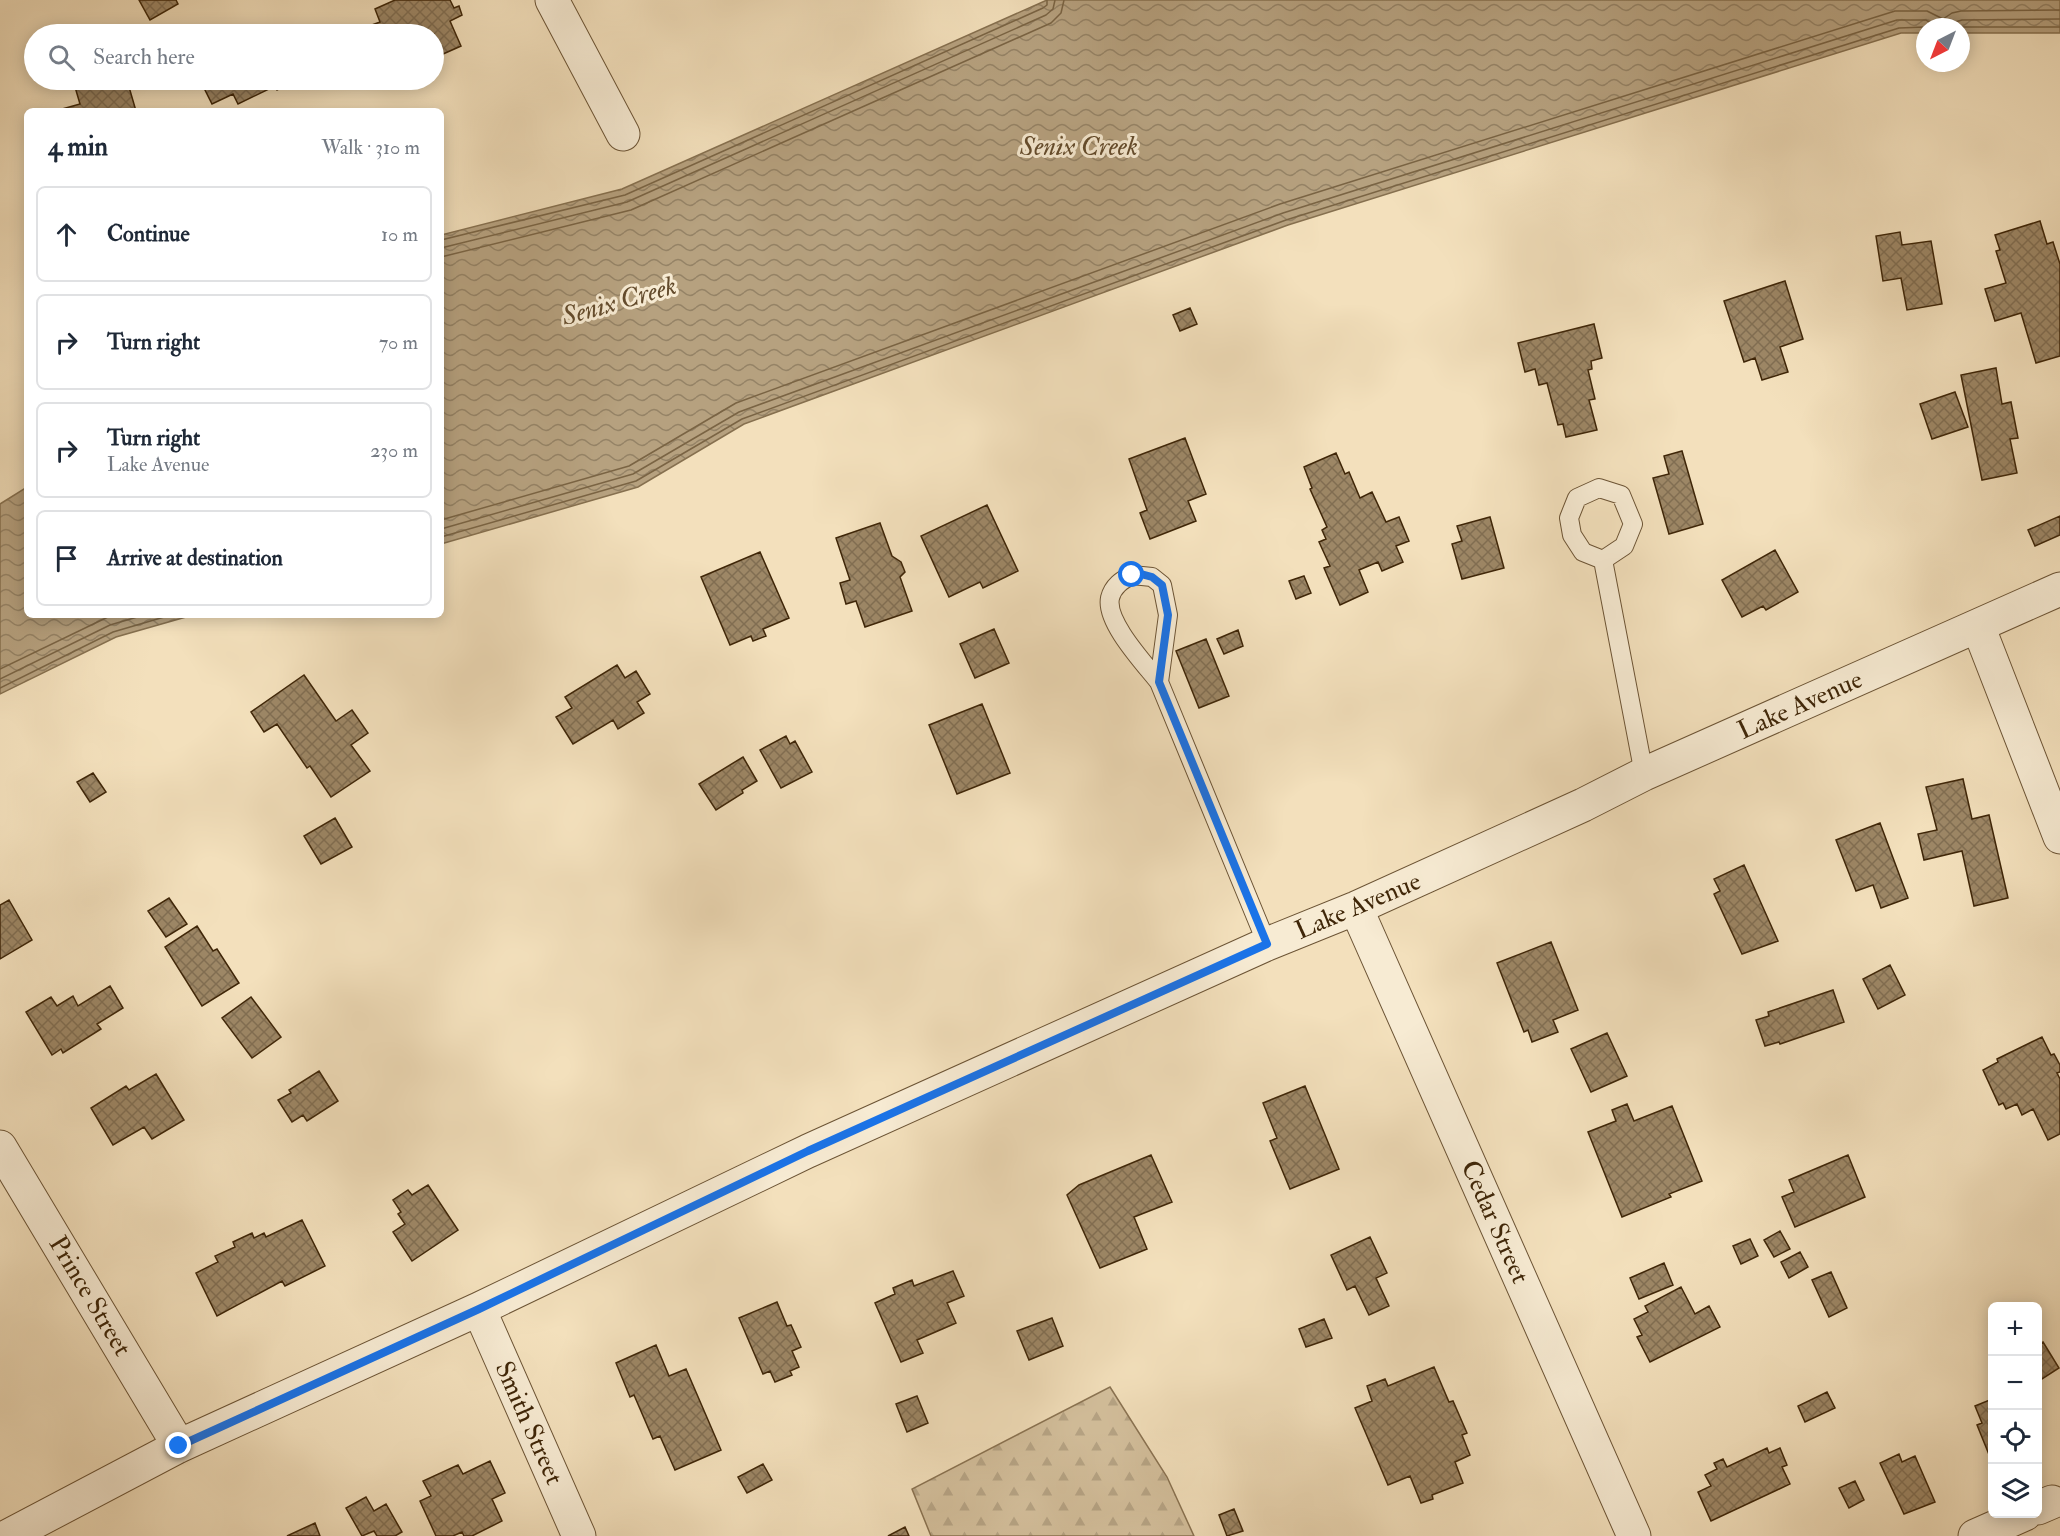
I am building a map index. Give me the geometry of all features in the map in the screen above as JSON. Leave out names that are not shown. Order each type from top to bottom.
[{"type":"street","points":[[552,0],[623,134]]},
{"type":"street","name":"Lake Avenue","points":[[8,1536],[179,1446],[479,1309],[818,1146],[1267,944],[1356,908],[1583,805],[1644,774],[2060,590]]},
{"type":"street","points":[[1978,626],[2060,837]]},
{"type":"street","name":"Cedar Street","points":[[1356,908],[1634,1536]]},
{"type":"street","name":"Prince Street","points":[[0,1147],[179,1446]]},
{"type":"street","name":"Smith Street","points":[[479,1309],[579,1536]]},
{"type":"street","points":[[1975,1536],[2016,1518]]},
{"type":"lane","points":[[1603,560],[1644,774]]},
{"type":"lane","points":[[1159,682],[1168,615],[1162,585],[1152,577],[1141,574],[1132,575],[1114,588],[1110,598],[1111,608],[1118,627],[1159,682],[1267,944]]},
{"type":"green space","points":[[1110,1387],[1167,1477],[1194,1536],[931,1536],[912,1489]]},
{"type":"water","name":"Senix Creek","points":[[1047,0],[2060,0],[2060,33],[1970,33],[1970,18],[1916,18],[1916,33],[1901,33],[1288,225],[744,424],[638,487],[444,543],[444,234],[622,189]]},
{"type":"water","points":[[24,489],[24,618],[182,618],[116,637],[0,694],[0,504]]},
{"type":"building","points":[[139,0],[176,0],[178,4],[150,20]]},
{"type":"building","points":[[395,0],[450,0],[454,8],[459,6],[462,15],[450,21],[461,46],[444,54],[444,24],[375,24],[380,22],[375,9]]},
{"type":"building","points":[[76,90],[130,90],[135,108],[66,108],[80,104]]},
{"type":"building","points":[[205,90],[267,90],[238,104],[233,94],[212,104]]},
{"type":"building","points":[[2040,221],[2047,244],[2053,242],[2060,264],[2060,356],[2036,363],[2021,313],[1995,321],[1985,289],[2006,283],[1996,251],[2000,250],[1995,235]]},
{"type":"building","points":[[1900,232],[1902,245],[1931,241],[1942,304],[1907,310],[1901,278],[1883,281],[1876,236]]},
{"type":"building","points":[[1785,281],[1803,339],[1780,347],[1788,372],[1762,380],[1755,358],[1744,362],[1724,301]]},
{"type":"building","points":[[1190,308],[1197,324],[1180,331],[1173,315]]},
{"type":"building","points":[[1594,324],[1602,358],[1591,361],[1592,369],[1588,370],[1595,399],[1589,400],[1597,430],[1566,437],[1563,424],[1558,425],[1547,383],[1539,385],[1535,369],[1525,372],[1518,343]]},
{"type":"building","points":[[1996,368],[2002,404],[2011,402],[2018,438],[2010,439],[2017,473],[1982,480],[1961,375]]},
{"type":"building","points":[[1955,392],[1968,427],[1932,439],[1920,404]]},
{"type":"building","points":[[1185,438],[1206,494],[1188,501],[1196,521],[1150,539],[1140,513],[1147,510],[1129,459]]},
{"type":"building","points":[[1682,451],[1703,524],[1669,534],[1653,478],[1669,474],[1664,456]]},
{"type":"building","points":[[1336,453],[1345,474],[1349,472],[1360,498],[1372,492],[1386,522],[1399,517],[1409,541],[1396,546],[1403,562],[1382,571],[1378,562],[1359,570],[1368,592],[1340,605],[1324,568],[1330,566],[1319,542],[1326,539],[1322,530],[1327,527],[1310,489],[1312,488],[1304,467]]},
{"type":"building","points":[[987,505],[1018,571],[983,588],[980,582],[949,597],[921,536]]},
{"type":"building","points":[[2060,516],[2060,535],[2035,546],[2028,530]]},
{"type":"building","points":[[1490,517],[1504,568],[1462,579],[1452,544],[1462,541],[1457,526]]},
{"type":"building","points":[[880,523],[892,556],[901,562],[905,572],[900,577],[912,611],[865,627],[856,601],[846,604],[840,583],[850,580],[836,538]]},
{"type":"building","points":[[1775,550],[1798,592],[1766,610],[1763,606],[1742,617],[1722,580]]},
{"type":"building","points":[[760,552],[789,618],[763,629],[766,636],[753,641],[751,636],[730,645],[701,577]]},
{"type":"building","points":[[1304,576],[1311,593],[1296,599],[1289,581]]},
{"type":"building","points":[[994,629],[1009,663],[975,678],[960,644]]},
{"type":"building","points":[[1238,630],[1243,646],[1224,654],[1217,639]]},
{"type":"building","points":[[1206,639],[1229,696],[1199,708],[1176,651]]},
{"type":"building","points":[[617,665],[625,678],[636,671],[650,694],[637,702],[644,713],[618,729],[613,720],[573,744],[556,717],[572,708],[565,697]]},
{"type":"building","points":[[304,675],[336,721],[352,710],[368,733],[351,745],[370,771],[331,797],[310,766],[307,768],[277,724],[264,732],[251,712]]},
{"type":"building","points":[[982,704],[1010,773],[957,794],[929,725]]},
{"type":"building","points":[[786,736],[790,744],[795,741],[812,772],[781,788],[760,750]]},
{"type":"building","points":[[743,757],[757,781],[716,810],[699,784]]},
{"type":"building","points":[[93,773],[106,792],[90,802],[77,782]]},
{"type":"building","points":[[1963,779],[1972,819],[1989,815],[2008,898],[1974,906],[1962,851],[1924,860],[1918,834],[1937,830],[1926,787]]},
{"type":"building","points":[[335,818],[352,847],[321,864],[304,836]]},
{"type":"building","points":[[1880,823],[1908,898],[1881,908],[1873,885],[1856,891],[1836,840]]},
{"type":"building","points":[[1744,865],[1778,941],[1742,954],[1714,894],[1720,891],[1714,879]]},
{"type":"building","points":[[169,898],[187,924],[166,937],[148,911]]},
{"type":"building","points":[[9,900],[32,940],[0,959],[0,905]]},
{"type":"building","points":[[197,926],[213,951],[217,949],[239,983],[202,1006],[165,947]]},
{"type":"building","points":[[1551,942],[1578,1010],[1553,1020],[1558,1032],[1532,1042],[1528,1030],[1524,1032],[1497,963]]},
{"type":"building","points":[[1890,965],[1905,995],[1878,1009],[1863,979]]},
{"type":"building","points":[[110,986],[123,1008],[97,1024],[101,1029],[63,1053],[61,1049],[52,1055],[26,1012],[51,997],[57,1006],[73,996],[78,1006]]},
{"type":"building","points":[[1833,990],[1844,1022],[1780,1044],[1779,1042],[1765,1046],[1756,1020],[1769,1016],[1768,1012]]},
{"type":"building","points":[[251,997],[281,1037],[252,1058],[222,1018]]},
{"type":"building","points":[[1607,1033],[1627,1076],[1591,1092],[1571,1049]]},
{"type":"building","points":[[2042,1037],[2051,1055],[2054,1054],[2060,1065],[2060,1072],[2057,1073],[2060,1079],[2060,1134],[2048,1140],[2033,1109],[2022,1115],[2017,1104],[2006,1109],[2003,1103],[1999,1105],[1983,1070],[1998,1062],[1997,1059]]},
{"type":"building","points":[[319,1071],[338,1101],[307,1121],[303,1115],[292,1122],[278,1100],[291,1093],[289,1090]]},
{"type":"building","points":[[156,1074],[184,1120],[152,1139],[144,1127],[113,1145],[91,1108],[126,1086],[129,1090]]},
{"type":"building","points":[[1305,1086],[1339,1169],[1290,1189],[1270,1141],[1277,1138],[1263,1103]]},
{"type":"building","points":[[1627,1104],[1634,1121],[1672,1106],[1702,1181],[1669,1194],[1671,1197],[1622,1217],[1588,1132],[1616,1121],[1612,1110]]},
{"type":"building","points":[[1151,1155],[1172,1202],[1134,1217],[1147,1249],[1100,1268],[1067,1195],[1079,1185]]},
{"type":"building","points":[[1848,1155],[1865,1197],[1795,1227],[1782,1197],[1794,1192],[1789,1180]]},
{"type":"building","points":[[428,1185],[458,1230],[412,1261],[393,1232],[405,1224],[393,1200],[408,1190],[412,1195]]},
{"type":"building","points":[[302,1220],[325,1266],[285,1286],[282,1281],[217,1316],[196,1273],[218,1262],[215,1256],[235,1247],[233,1242],[252,1233],[254,1238],[264,1233],[266,1237]]},
{"type":"building","points":[[1780,1231],[1790,1249],[1774,1257],[1764,1240]]},
{"type":"building","points":[[1370,1237],[1387,1273],[1376,1278],[1389,1306],[1369,1315],[1355,1286],[1347,1290],[1331,1255]]},
{"type":"building","points":[[1750,1239],[1758,1256],[1741,1264],[1733,1246]]},
{"type":"building","points":[[1800,1252],[1808,1267],[1789,1278],[1781,1262]]},
{"type":"building","points":[[1664,1263],[1673,1285],[1639,1299],[1630,1278]]},
{"type":"building","points":[[953,1271],[964,1296],[947,1303],[956,1323],[917,1340],[923,1353],[901,1362],[875,1303],[895,1294],[893,1288],[912,1280],[914,1286]]},
{"type":"building","points":[[1831,1272],[1847,1308],[1829,1317],[1812,1280]]},
{"type":"building","points":[[1681,1287],[1695,1314],[1709,1306],[1720,1327],[1650,1362],[1637,1337],[1642,1335],[1634,1319],[1648,1312],[1645,1306]]},
{"type":"building","points":[[777,1302],[787,1326],[791,1325],[801,1347],[792,1351],[799,1367],[790,1371],[792,1375],[775,1382],[770,1371],[763,1374],[739,1318]]},
{"type":"building","points":[[1052,1318],[1063,1346],[1029,1360],[1017,1331]]},
{"type":"building","points":[[1324,1319],[1332,1338],[1306,1347],[1299,1329]]},
{"type":"building","points":[[2042,1343],[2059,1368],[2042,1379],[2042,1356]]},
{"type":"building","points":[[656,1345],[669,1376],[686,1369],[721,1450],[675,1470],[660,1436],[653,1439],[634,1395],[630,1397],[616,1363]]},
{"type":"building","points":[[1434,1367],[1449,1402],[1453,1401],[1467,1433],[1462,1435],[1470,1455],[1455,1462],[1463,1483],[1432,1495],[1433,1499],[1421,1503],[1410,1476],[1388,1485],[1355,1408],[1372,1401],[1367,1386],[1385,1379],[1388,1386]]},
{"type":"building","points":[[1827,1392],[1835,1408],[1805,1422],[1798,1406]]},
{"type":"building","points":[[917,1396],[928,1423],[907,1432],[896,1404]]},
{"type":"building","points":[[1988,1401],[1988,1452],[1977,1425],[1982,1423],[1975,1406]]},
{"type":"building","points":[[1767,1448],[1769,1453],[1780,1448],[1787,1465],[1782,1467],[1790,1484],[1711,1521],[1698,1492],[1711,1486],[1705,1475],[1717,1469],[1714,1463],[1723,1459],[1727,1467]]},
{"type":"building","points":[[1899,1454],[1902,1462],[1915,1456],[1935,1502],[1904,1514],[1880,1463]]},
{"type":"building","points":[[490,1461],[505,1493],[492,1499],[502,1521],[472,1536],[464,1536],[462,1532],[453,1536],[436,1536],[420,1501],[431,1496],[423,1481],[458,1465],[463,1474]]},
{"type":"building","points":[[763,1464],[772,1480],[747,1493],[738,1477]]},
{"type":"building","points":[[1855,1481],[1864,1500],[1849,1508],[1839,1488]]},
{"type":"building","points":[[366,1497],[374,1511],[386,1504],[402,1532],[395,1536],[377,1536],[374,1531],[362,1536],[346,1508]]},
{"type":"building","points":[[1234,1509],[1243,1531],[1227,1536],[1219,1515]]},
{"type":"building","points":[[315,1523],[320,1536],[287,1536]]},
{"type":"building","points":[[905,1527],[909,1536],[888,1536]]},
{"type":"route","points":[[179,1446],[479,1309],[808,1151],[1267,944],[1159,682],[1168,615],[1162,585],[1152,577],[1141,574],[1132,575]]}]
